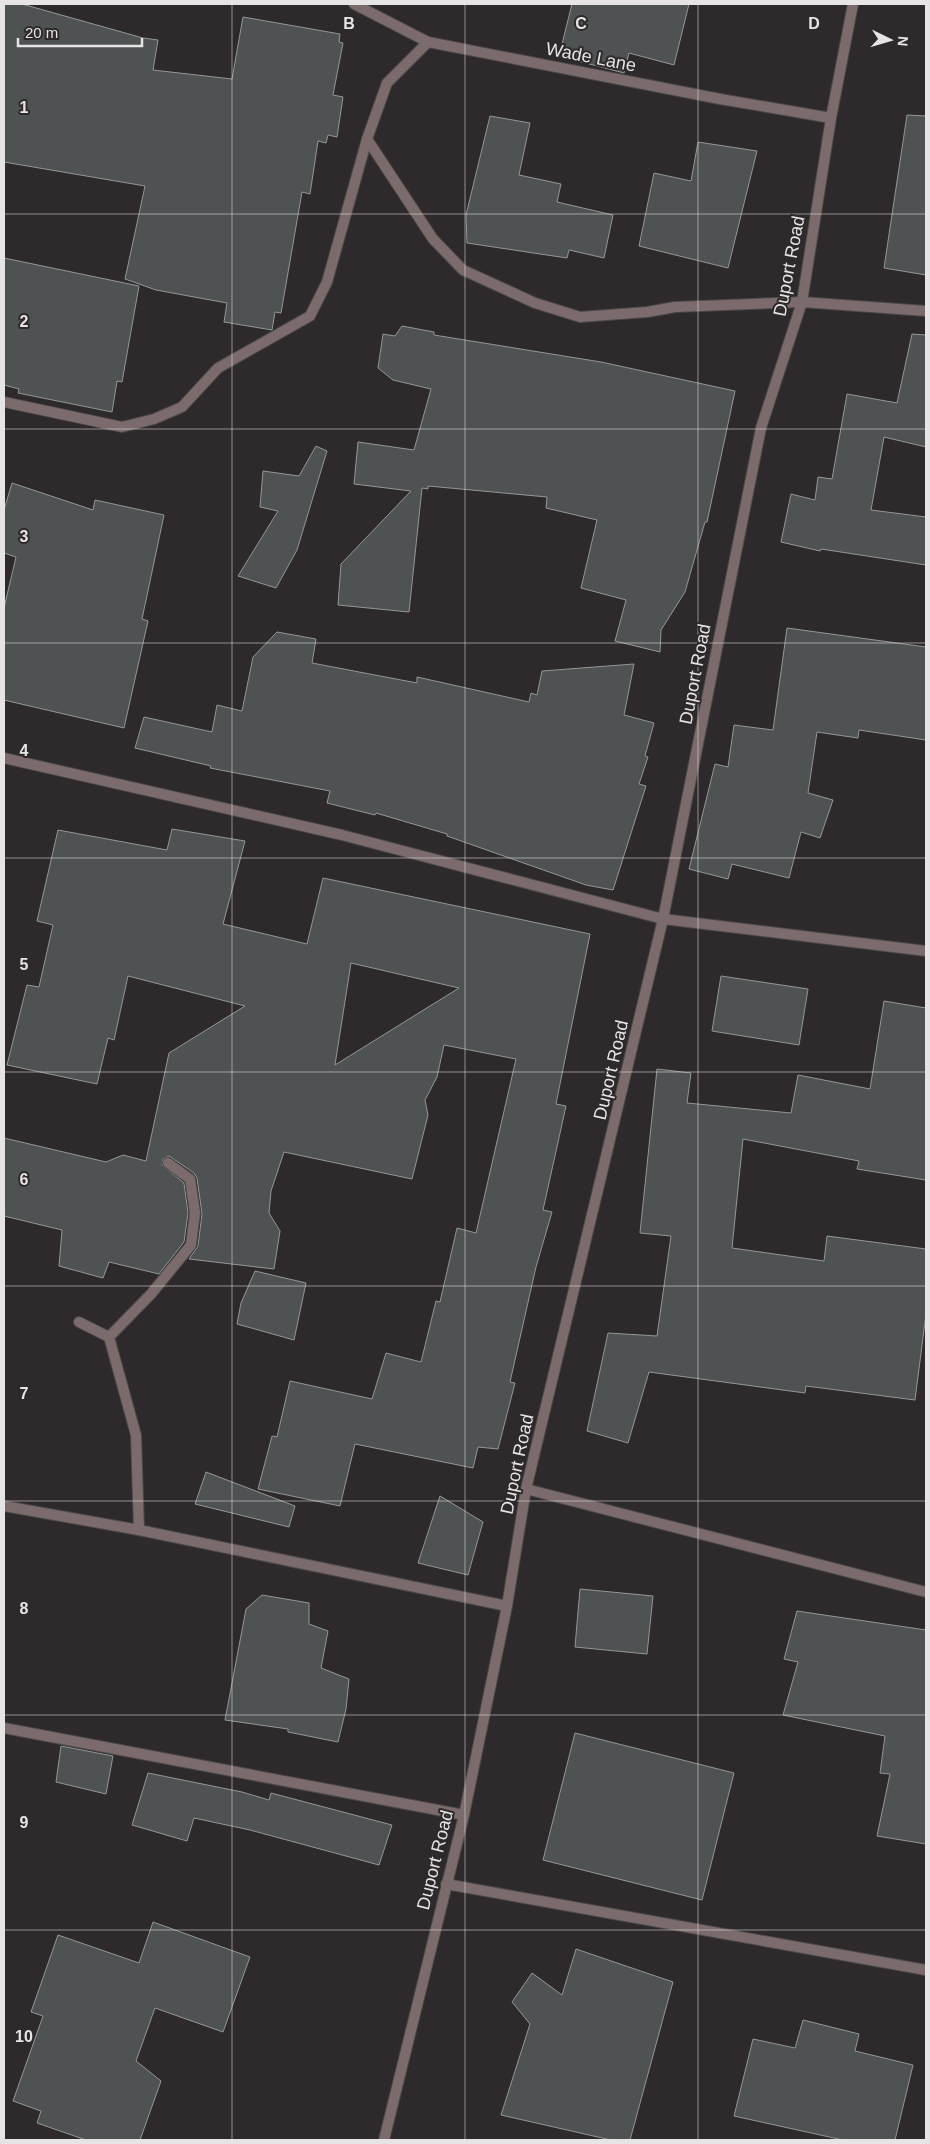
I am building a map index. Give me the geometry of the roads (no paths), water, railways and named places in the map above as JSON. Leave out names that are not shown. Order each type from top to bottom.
[{"type":"street","name":"Wade Lane","points":[[354,4],[428,42],[720,99],[831,118]]},
{"type":"street","name":"Duport Road","points":[[384,2140],[464,1815],[507,1606],[526,1489],[663,919],[761,428],[802,302],[831,118],[853,4]]},
{"type":"street","points":[[4,402],[122,427],[154,419],[182,407],[218,368],[310,316],[327,282],[367,139],[387,82],[428,42]]},
{"type":"street","points":[[367,139],[433,239],[463,270],[535,303],[580,317],[647,312],[675,307],[802,302],[926,310]]},
{"type":"street","points":[[4,758],[342,835],[663,919],[926,951]]},
{"type":"street","points":[[109,1337],[151,1294],[191,1245],[195,1213],[190,1179],[168,1163]]},
{"type":"street","points":[[79,1322],[109,1337],[136,1435],[139,1530]]},
{"type":"street","points":[[526,1489],[926,1592]]},
{"type":"street","points":[[4,1506],[139,1530],[507,1606]]},
{"type":"street","points":[[4,1728],[464,1815]]},
{"type":"street","points":[[446,1884],[926,1970]]}]
